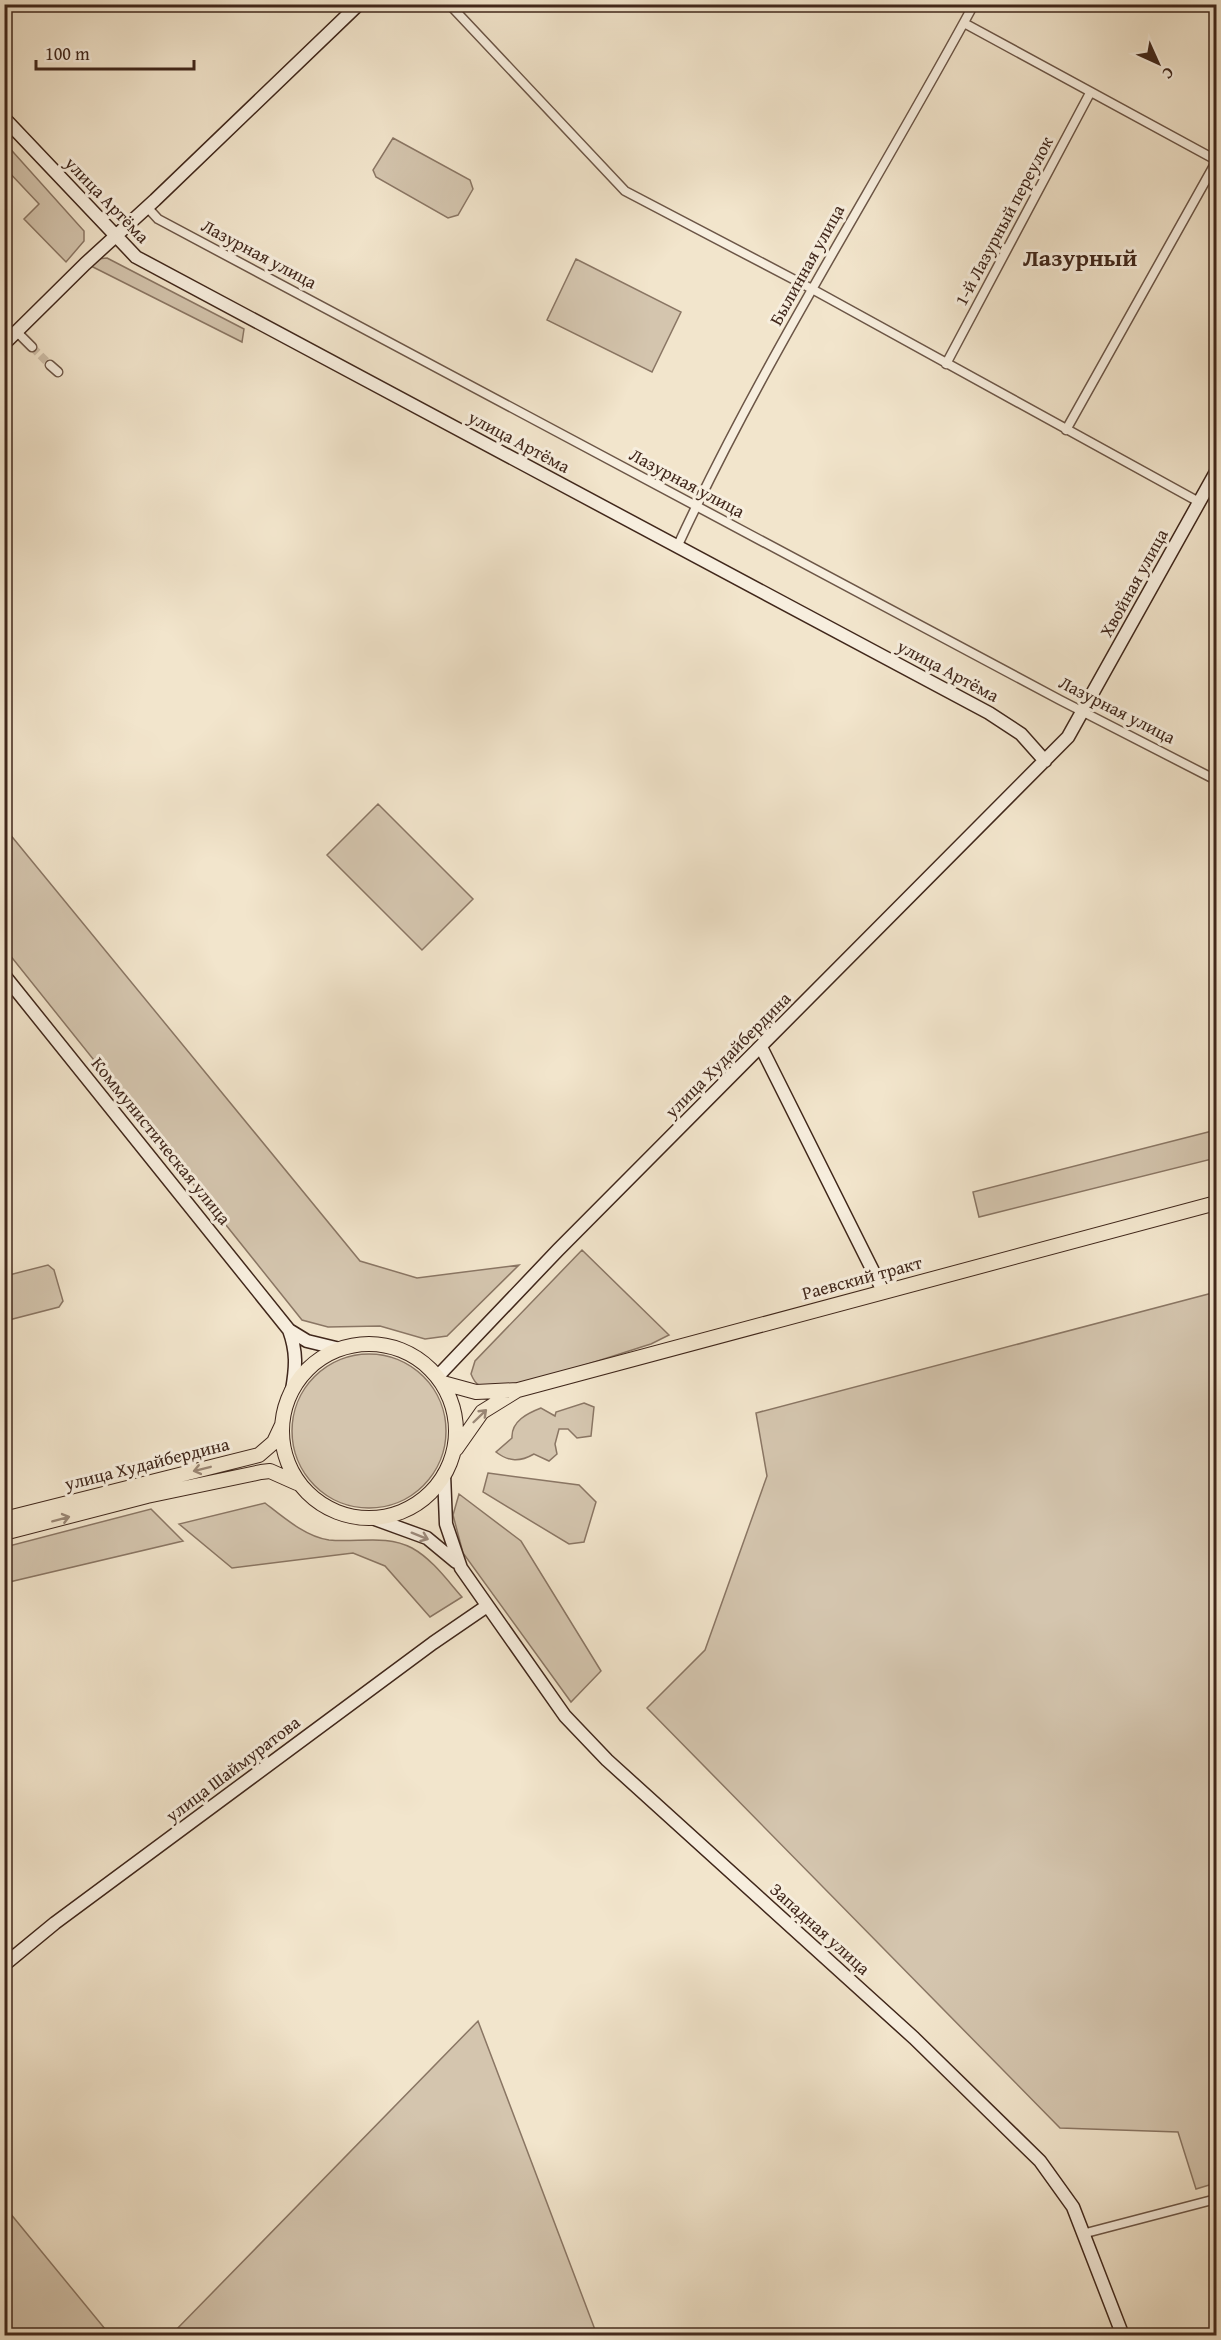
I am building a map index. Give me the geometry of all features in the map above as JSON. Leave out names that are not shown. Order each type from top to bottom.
[{"type":"main road","points":[[4,344],[359,4]]},
{"type":"main road","name":"улица Артёма","points":[[4,118],[114,237],[136,257],[988,712],[1031,743],[1045,761]]},
{"type":"main road","name":"Хвойная улица","points":[[1045,761],[1068,737],[1084,712],[1216,472]]},
{"type":"main road","name":"улица Худайбердина","points":[[441,1379],[558,1250],[1045,761]]},
{"type":"main road","name":"Коммунистическая улица","points":[[4,975],[289,1330],[296,1349],[297,1365],[292,1390]]},
{"type":"main road","points":[[761,1047],[883,1291]]},
{"type":"main road","name":"Раевский тракт","points":[[441,1379],[476,1392],[518,1390],[1216,1203]]},
{"type":"main road","name":"Коммунистическая улица","points":[[289,1330],[307,1341],[340,1349]]},
{"type":"main road","points":[[362,1344],[401,1349],[420,1358],[441,1379],[453,1408],[456,1428],[453,1454],[436,1486],[413,1506],[393,1515],[372,1518],[346,1515],[316,1500],[297,1483],[284,1448],[283,1424],[292,1390],[306,1370],[322,1358],[340,1349],[362,1344]]},
{"type":"main road","name":"Раевский тракт","points":[[453,1454],[482,1412],[518,1390]]},
{"type":"main road","name":"улица Худайбердина","points":[[4,1519],[259,1455],[274,1442],[283,1424]]},
{"type":"main road","name":"улица Худайбердина","points":[[4,1533],[147,1496],[261,1472],[270,1471],[297,1483]]},
{"type":"main road","name":"Западная улица","points":[[444,1474],[446,1524],[462,1568],[486,1606],[573,1726],[914,2038],[1012,2132],[1054,2177],[1086,2233],[1123,2336]]},
{"type":"main road","name":"Западная улица","points":[[372,1518],[427,1538],[443,1549],[462,1568]]},
{"type":"main road","name":"улица Шаймуратова","points":[[4,1965],[64,1916],[486,1606]]},
{"type":"street","points":[[449,4],[625,191],[812,289],[1200,502]]},
{"type":"street","name":"Былинная улица","points":[[678,545],[696,506],[812,289],[974,4]]},
{"type":"street","points":[[964,23],[1216,161],[1066,430]]},
{"type":"street","name":"1-й Лазурный переулок","points":[[946,364],[1090,93]]},
{"type":"street","name":"Лазурная улица","points":[[147,207],[159,219],[1084,712],[1216,780]]},
{"type":"street","points":[[17,332],[32,347]]},
{"type":"street","points":[[51,365],[58,372]]},
{"type":"street","points":[[1086,2233],[1216,2199]]},
{"type":"shaded area","points":[[393,138],[470,180],[473,189],[458,215],[448,218],[376,177],[373,170]]},
{"type":"shaded area","points":[[5,143],[84,231],[84,241],[66,262],[24,219],[39,204],[5,168]]},
{"type":"shaded area","points":[[107,258],[244,329],[242,342],[89,265],[96,259]]},
{"type":"shaded area","points":[[576,259],[681,312],[652,372],[547,320]]},
{"type":"shaded area","points":[[378,804],[473,899],[422,950],[327,855]]},
{"type":"shaded area","points":[[4,827],[360,1261],[417,1278],[519,1265],[447,1336],[425,1339],[380,1326],[328,1327],[302,1320],[5,949]]},
{"type":"shaded area","points":[[1216,1130],[1216,1158],[979,1217],[973,1192]]},
{"type":"shaded area","points":[[582,1250],[669,1335],[651,1344],[536,1379],[512,1384],[479,1385],[471,1374],[475,1361]]},
{"type":"shaded area","points":[[48,1265],[54,1270],[63,1301],[59,1307],[5,1321],[5,1276]]},
{"type":"shaded area","points":[[1216,1292],[1216,2183],[1196,2189],[1178,2132],[1060,2128],[647,1708],[705,1650],[767,1476],[756,1413]]},
{"type":"shaded area","points":[[369,1354],[384,1355],[399,1360],[424,1376],[440,1401],[445,1416],[445,1446],[440,1461],[424,1486],[399,1502],[384,1507],[369,1508],[354,1507],[339,1502],[314,1486],[298,1461],[293,1446],[292,1431],[293,1416],[298,1401],[314,1376],[339,1360],[354,1355]]},
{"type":"shaded area","points":[[584,1403],[594,1407],[591,1436],[577,1438],[568,1429],[559,1429],[555,1444],[557,1454],[549,1461],[534,1454],[519,1460],[510,1459],[496,1452],[512,1438],[517,1422],[531,1412],[541,1408],[555,1416],[556,1412]]},
{"type":"shaded area","points":[[488,1473],[579,1485],[596,1502],[584,1542],[569,1544],[483,1492]]},
{"type":"shaded area","points":[[459,1494],[521,1541],[601,1671],[571,1702],[463,1553],[453,1515]]},
{"type":"shaded area","points":[[265,1503],[295,1526],[320,1538],[340,1541],[392,1541],[412,1548],[433,1564],[462,1597],[430,1617],[385,1566],[353,1553],[232,1568],[179,1524]]},
{"type":"shaded area","points":[[151,1509],[183,1541],[5,1583],[5,1547]]},
{"type":"shaded area","points":[[478,2021],[597,2335],[171,2335]]},
{"type":"shaded area","points":[[5,2207],[110,2335],[5,2335]]},
{"type":"tunnel","points":[[32,347],[50,365]]},
{"type":"district","name":"Лазурный","points":[[1080,258]]}]
